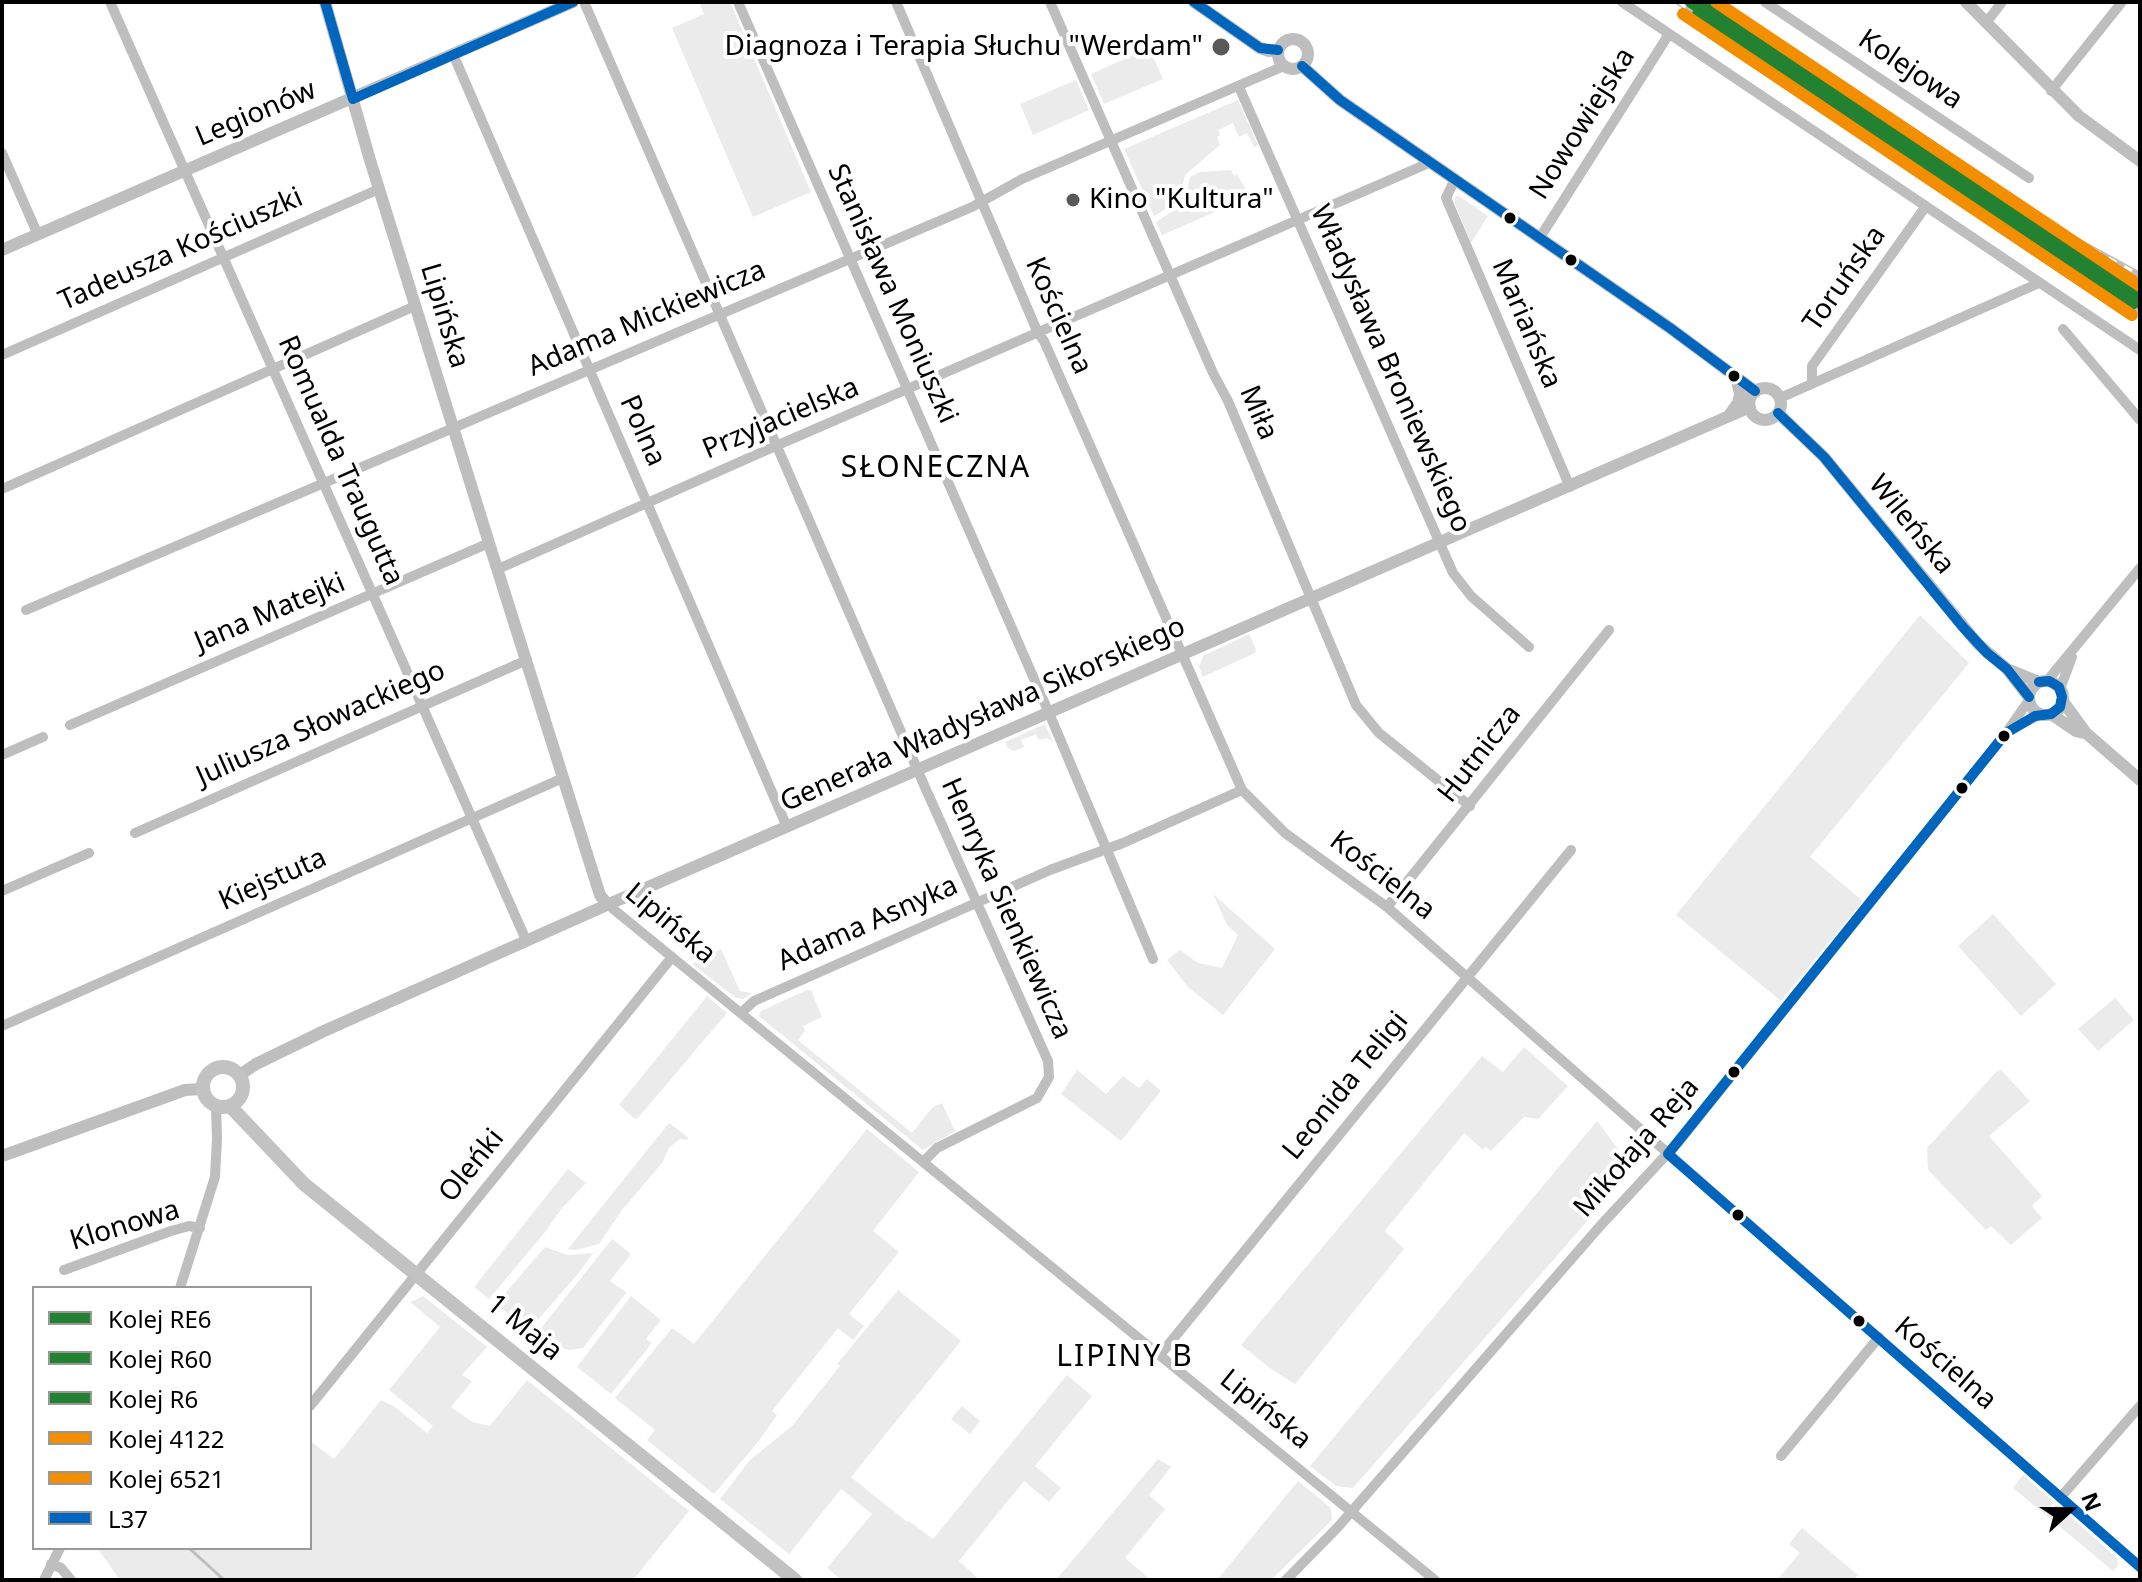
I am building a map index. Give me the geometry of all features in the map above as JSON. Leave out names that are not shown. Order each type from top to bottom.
[{"type":"main road","points":[[225,1066],[240,1075],[242,1093],[223,1106],[207,1100],[202,1089],[206,1075],[214,1068],[225,1066]]},
{"type":"main road","name":"1 Maja","points":[[223,1106],[304,1184],[795,1580]]},
{"type":"street","name":"Romualda Traugutta","points":[[110,2],[526,940]]},
{"type":"street","name":"Lipińska","points":[[325,2],[415,306],[600,895],[607,904],[1435,1580]]},
{"type":"street","name":"Legionów","points":[[2,250],[573,2]]},
{"type":"street","name":"Henryka Sienkiewicza","points":[[584,2],[918,771],[1048,1061],[1049,1077],[1042,1093],[1030,1103],[937,1148],[923,1162]]},
{"type":"street","name":"Stanisława Moniuszki","points":[[738,2],[1108,849],[1153,959]]},
{"type":"street","name":"Kościelna","points":[[896,2],[1038,333],[1242,790],[1285,833],[1387,907],[2140,1567]]},
{"type":"street","name":"Miła","points":[[1050,2],[1351,693],[1364,717],[1379,733],[1470,806]]},
{"type":"street","points":[[1194,2],[1260,48],[1278,50]]},
{"type":"street","points":[[1622,2],[2140,350]]},
{"type":"street","name":"Kolejowa","points":[[1765,2],[2029,178]]},
{"type":"street","points":[[1966,2],[2051,91],[2079,116],[2140,160]]},
{"type":"street","points":[[1986,23],[2002,2]]},
{"type":"street","points":[[2051,91],[2122,2]]},
{"type":"street","name":"Nowowiejska","points":[[1539,239],[1669,34]]},
{"type":"street","points":[[1285,40],[1301,41],[1306,47],[1308,55],[1302,66],[1295,69],[1284,66],[1278,57],[1278,50],[1285,40]]},
{"type":"street","name":"Polna","points":[[453,54],[787,827]]},
{"type":"street","name":"Adama Mickiewicza","points":[[26,610],[972,207],[1022,179],[1284,66]]},
{"type":"street","points":[[1302,66],[1340,100],[1755,391],[1770,389],[1780,398]]},
{"type":"street","name":"Władysława Broniewskiego","points":[[1239,87],[1453,573],[1464,588],[1529,647]]},
{"type":"street","points":[[2,153],[38,235]]},
{"type":"street","name":"Przyjacielska","points":[[498,569],[1429,163]]},
{"type":"street","name":"Mariańska","points":[[1454,181],[1446,198],[1570,487]]},
{"type":"street","name":"Tadeusza Kościuszki","points":[[2,355],[379,189]]},
{"type":"street","name":"Toruńska","points":[[1812,382],[1811,369],[1926,206]]},
{"type":"street","points":[[1780,398],[2039,283]]},
{"type":"street","points":[[2,489],[415,306]]},
{"type":"street","points":[[2063,329],[2140,420]]},
{"type":"street","points":[[1726,416],[1738,403],[1736,377]]},
{"type":"street","points":[[1755,391],[1750,407],[1762,419],[1772,418],[1778,413],[1780,398]]},
{"type":"street","name":"Generała Władysława Sikorskiego","points":[[240,1075],[324,1031],[607,904],[1750,407]]},
{"type":"street","name":"Wileńska","points":[[1778,413],[1815,447],[1962,626],[2007,669],[2029,698]]},
{"type":"street","name":"Jana Matejki","points":[[70,725],[489,543]]},
{"type":"street","points":[[2086,733],[2032,708],[2029,698],[2032,687],[2043,682],[2075,648],[2140,568]]},
{"type":"street","name":"Hutnicza","points":[[1387,907],[1609,630]]},
{"type":"street","points":[[2046,714],[2060,707],[2075,648]]},
{"type":"street","name":"Juliusza Słowackiego","points":[[135,833],[527,660]]},
{"type":"street","name":"Wileńska","points":[[2007,669],[2043,682]]},
{"type":"street","points":[[2043,682],[2055,683],[2086,733],[2140,780]]},
{"type":"street","name":"Mikołaja Reja","points":[[1286,1580],[1352,1511],[1601,1225],[1668,1154],[2006,733],[2029,698]]},
{"type":"street","name":"Mikołaja Reja","points":[[2006,733],[2046,714]]},
{"type":"street","points":[[2,755],[43,737]]},
{"type":"street","name":"Kiejstuta","points":[[2,1026],[563,778]]},
{"type":"street","name":"Adama Asnyka","points":[[741,1013],[754,1001],[1050,870],[1108,849],[1242,790]]},
{"type":"street","name":"Leonida Teligi","points":[[1160,1355],[1571,850]]},
{"type":"street","points":[[2,891],[89,853]]},
{"type":"street","name":"Oleńki","points":[[312,1403],[672,957]]},
{"type":"street","points":[[2,1156],[185,1090],[202,1089]]},
{"type":"street","points":[[181,1286],[215,1177],[223,1106]]},
{"type":"street","name":"Klonowa","points":[[64,1270],[171,1231],[189,1226],[200,1228]]},
{"type":"street","points":[[1781,1456],[1879,1337]]},
{"type":"street","points":[[2060,1498],[2140,1406]]},
{"type":"street","points":[[44,1580],[59,1550]]},
{"type":"street","points":[[51,1564],[61,1568],[71,1580]]},
{"type":"shaded area","points":[[699,2],[730,2],[811,192],[753,217],[672,28],[704,14]]},
{"type":"shaded area","points":[[1149,48],[1163,79],[1104,104],[1091,74]]},
{"type":"shaded area","points":[[1076,80],[1089,110],[1033,135],[1020,104]]},
{"type":"shaded area","points":[[1238,100],[1258,145],[1254,147],[1247,133],[1239,137],[1233,123],[1218,130],[1220,145],[1185,175],[1179,201],[1154,216],[1124,149]]},
{"type":"shaded area","points":[[1231,170],[1234,176],[1237,174],[1250,197],[1162,235],[1156,222],[1184,204],[1190,177],[1200,172]]},
{"type":"shaded area","points":[[1455,196],[1488,216],[1471,243],[1455,204]]},
{"type":"shaded area","points":[[1920,615],[1969,663],[1810,857],[1863,901],[1781,1001],[1676,915]]},
{"type":"shaded area","points":[[1249,634],[1255,653],[1203,677],[1199,667],[1203,656]]},
{"type":"shaded area","points":[[1045,724],[1053,742],[1047,738],[1039,740],[1036,734],[1021,740],[1024,747],[1014,751],[1008,748],[1005,742]]},
{"type":"shaded area","points":[[1213,894],[1275,949],[1223,1015],[1188,987],[1167,960],[1180,950],[1198,963],[1222,968],[1238,935],[1227,925]]},
{"type":"shaded area","points":[[1993,914],[2056,984],[2021,1016],[1958,946]]},
{"type":"shaded area","points":[[721,949],[740,991],[752,993],[743,999],[736,998],[692,964]]},
{"type":"shaded area","points":[[811,990],[822,1017],[803,1026],[805,1031],[798,1040],[912,1133],[932,1108],[942,1103],[955,1131],[923,1150],[759,1016],[761,1011]]},
{"type":"shaded area","points":[[707,996],[727,1013],[637,1119],[634,1118],[619,1105]]},
{"type":"shaded area","points":[[2115,998],[2134,1020],[2098,1051],[2078,1029]]},
{"type":"shaded area","points":[[1524,1047],[1568,1086],[1538,1119],[1524,1117],[1491,1151],[1486,1147],[1483,1150],[1464,1133],[1385,1231],[1404,1249],[1295,1384],[1241,1345],[1482,1056],[1503,1072]]},
{"type":"shaded area","points":[[1077,1070],[1106,1094],[1123,1076],[1139,1088],[1147,1079],[1161,1091],[1121,1141],[1061,1094]]},
{"type":"shaded area","points":[[2001,1070],[2030,1101],[1989,1136],[2042,1196],[2032,1206],[2042,1218],[2011,1245],[1991,1226],[1986,1230],[1928,1170],[1927,1148]]},
{"type":"shaded area","points":[[1597,1121],[1633,1169],[1353,1488],[1336,1486],[1310,1466]]},
{"type":"shaded area","points":[[669,1123],[689,1138],[680,1139],[669,1148],[662,1163],[622,1210],[599,1244],[568,1249]]},
{"type":"shaded area","points":[[867,1129],[919,1172],[873,1231],[899,1252],[849,1314],[864,1326],[853,1340],[838,1328],[772,1411],[777,1415],[758,1442],[714,1494],[647,1440],[655,1430],[615,1398],[672,1328],[694,1344]]},
{"type":"shaded area","points":[[568,1169],[586,1183],[489,1299],[474,1287]]},
{"type":"shaded area","points":[[612,1239],[631,1254],[610,1281],[625,1294],[583,1348],[569,1350],[557,1346],[546,1337],[542,1327]]},
{"type":"shaded area","points":[[545,1247],[568,1255],[593,1253],[529,1330],[496,1304]]},
{"type":"shaded area","points":[[898,1290],[961,1341],[851,1477],[933,1539],[1067,1375],[1092,1396],[1035,1466],[1061,1488],[1049,1502],[1024,1481],[959,1561],[980,1580],[842,1580],[827,1568],[872,1514],[841,1489],[789,1554],[720,1499],[750,1460],[792,1426],[840,1366],[837,1364]]},
{"type":"shaded area","points":[[423,1296],[487,1347],[462,1375],[472,1381],[451,1407],[472,1422],[490,1426],[527,1380],[689,1511],[633,1580],[120,1580],[98,1550],[312,1550],[312,1442],[334,1459],[381,1400],[395,1407],[427,1433],[433,1426],[389,1390],[440,1327],[410,1302]]},
{"type":"shaded area","points":[[631,1296],[661,1320],[646,1339],[652,1343],[611,1394],[577,1367]]},
{"type":"shaded area","points":[[962,1406],[980,1421],[970,1434],[951,1419]]},
{"type":"shaded area","points":[[1158,1459],[1171,1467],[1149,1495],[1165,1509],[1125,1558],[1151,1580],[1056,1580]]},
{"type":"shaded area","points":[[2023,1475],[2054,1502],[2045,1514],[2013,1488]]},
{"type":"shaded area","points":[[1298,1481],[1331,1508],[1332,1520],[1271,1580],[1217,1580]]},
{"type":"shaded area","points":[[2056,1504],[2117,1558],[2118,1565],[2113,1571],[2046,1515]]},
{"type":"shaded area","points":[[1802,1528],[1858,1575],[1853,1580],[1777,1580],[1800,1553],[1789,1544]]},
{"type":"waterway","points":[[191,1550],[224,1580]]},
{"type":"railway","points":[[1678,2],[2140,311]]},
{"type":"railway","points":[[2061,232],[2140,275]]},
{"type":"rail line","name":"RE6","points":[[1691,2],[2140,303]]},
{"type":"rail line","name":"R60","points":[[1706,2],[2140,292]]},
{"type":"rail line","name":"6521","points":[[1716,2],[2140,286]]},
{"type":"rail line","name":"4122","points":[[1683,14],[2132,315]]},
{"type":"rail line","name":"R6","points":[[1698,14],[2132,304]]},
{"type":"transit line","name":"L37","points":[[325,2],[353,99]]},
{"type":"transit line","name":"L37","points":[[353,99],[573,2]]},
{"type":"transit line","name":"L37","points":[[1194,2],[1260,48],[1278,50]]},
{"type":"transit line","name":"L37","points":[[1302,66],[1340,100],[1670,328],[1755,391]]},
{"type":"transit line","name":"L37","points":[[1778,413],[1824,457],[1962,626],[2007,669],[2029,697]]},
{"type":"transit line","name":"L37","points":[[1668,1154],[2006,733],[2035,716],[2051,714],[2060,707],[2062,697],[2059,687],[2049,681],[2039,682]]},
{"type":"transit line","name":"L37","points":[[1668,1154],[2140,1567]]},
{"type":"place","name":"Diagnoza i Terapia Słuchu \"Werdam\"","points":[[1221,47]]},
{"type":"place","name":"Kino \"Kultura\"","points":[[1073,200]]},
{"type":"district","name":"SŁONECZNA","points":[[936,468]]},
{"type":"district","name":"LIPINY B","points":[[1125,1357]]}]
